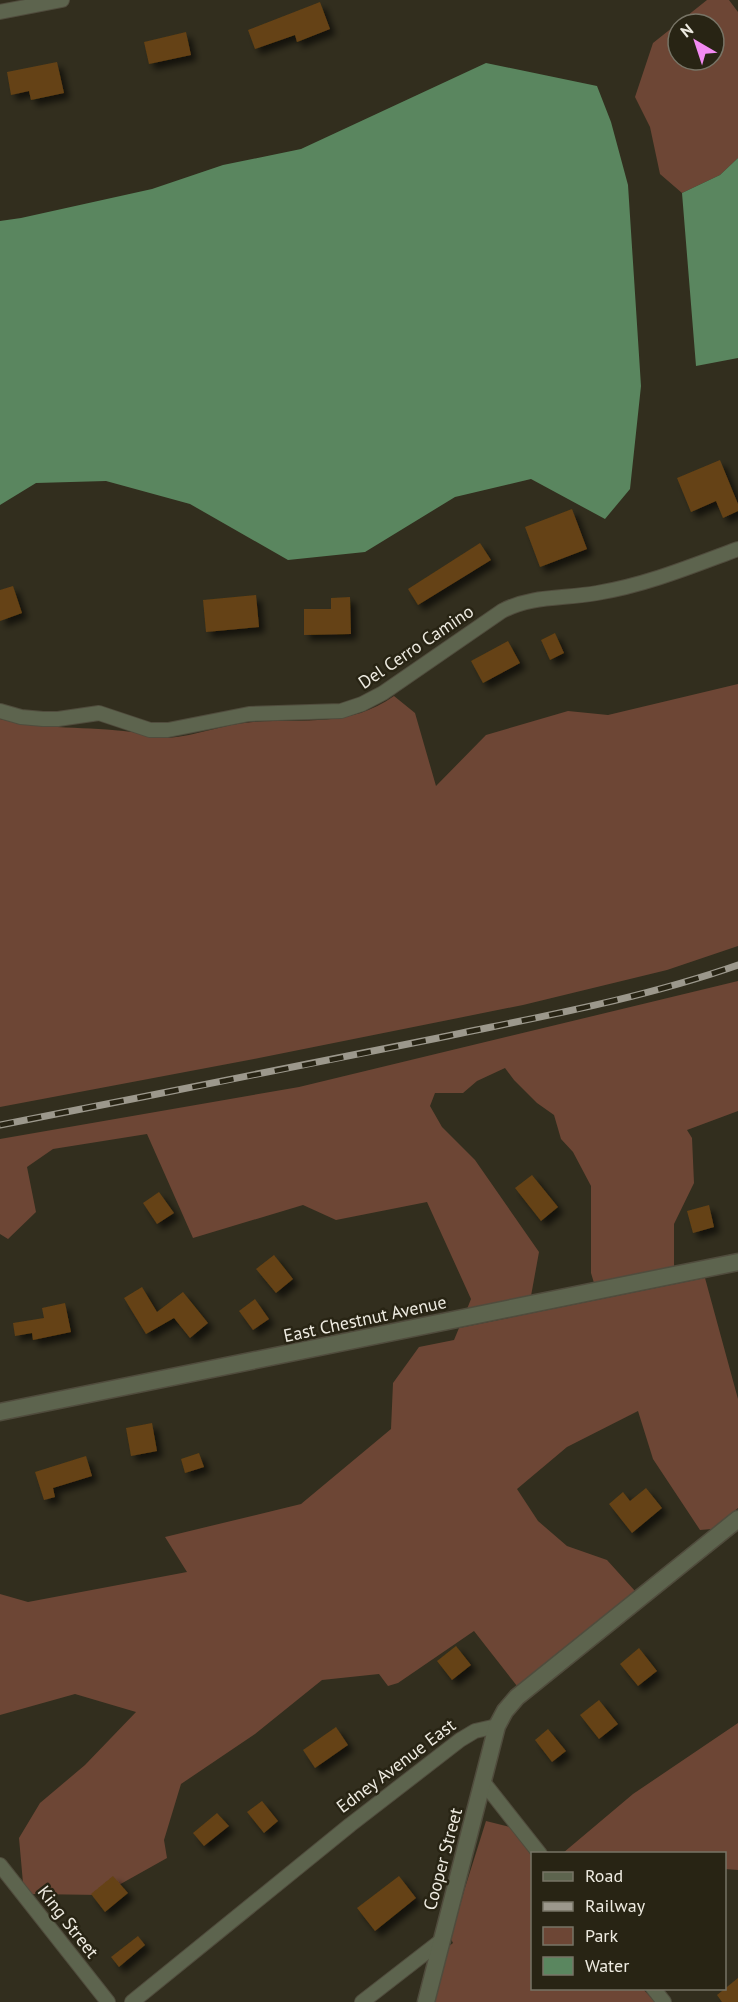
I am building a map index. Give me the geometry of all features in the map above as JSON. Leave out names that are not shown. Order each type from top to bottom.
[{"type":"street","points":[[0,12],[62,0]]},
{"type":"street","name":"Del Cerro Camino","points":[[0,711],[21,717],[43,719],[99,714],[150,730],[168,729],[249,714],[341,711],[362,704],[383,693],[502,611],[516,604],[530,600],[597,593],[653,580],[738,549]]},
{"type":"street","name":"East Chestnut Avenue","points":[[0,1412],[738,1262]]},
{"type":"street","points":[[497,1726],[505,1711],[517,1697],[738,1519]]},
{"type":"street","name":"Cooper Street","points":[[426,2002],[497,1726]]},
{"type":"street","name":"Edney Avenue East","points":[[132,2002],[350,1825],[460,1740],[475,1731],[497,1726]]},
{"type":"street","points":[[484,1783],[538,1852]]},
{"type":"street","name":"King Street","points":[[0,1865],[108,2002]]},
{"type":"street","points":[[362,2002],[442,1940]]},
{"type":"street","points":[[654,1990],[664,2002]]},
{"type":"green space","points":[[707,0],[729,0],[738,12],[738,158],[720,175],[682,193],[660,174],[650,127],[635,97],[653,43],[666,33],[666,72],[726,72],[726,12],[692,12]]},
{"type":"green space","points":[[738,684],[738,946],[667,970],[523,1005],[0,1107],[0,719],[33,725],[115,730],[168,738],[242,723],[326,720],[343,717],[377,706],[394,696],[415,713],[436,786],[486,735],[568,711],[608,715]]},
{"type":"green space","points":[[738,981],[738,1111],[687,1130],[692,1138],[694,1183],[674,1224],[674,1267],[594,1283],[591,1273],[591,1186],[573,1152],[561,1139],[554,1115],[537,1103],[505,1068],[477,1081],[463,1093],[435,1093],[430,1106],[442,1127],[475,1160],[539,1252],[531,1296],[467,1309],[471,1299],[427,1202],[336,1220],[303,1205],[193,1238],[147,1134],[53,1149],[27,1167],[36,1212],[8,1239],[0,1234],[0,1139],[299,1087]]},
{"type":"green space","points":[[705,1278],[738,1399],[738,1508],[712,1529],[700,1530],[653,1459],[638,1411],[567,1447],[517,1489],[538,1521],[567,1546],[607,1560],[635,1591],[517,1686],[474,1631],[398,1683],[388,1686],[379,1674],[322,1680],[255,1734],[181,1784],[164,1840],[167,1858],[101,1895],[32,1894],[23,1883],[19,1838],[40,1803],[85,1765],[136,1712],[75,1694],[0,1715],[0,1594],[28,1602],[187,1572],[165,1537],[301,1504],[391,1429],[393,1383],[419,1347],[454,1340],[459,1328]]},
{"type":"green space","points":[[738,1723],[738,1870],[726,1869],[726,1852],[564,1852],[633,1794]]},
{"type":"green space","points":[[486,1821],[510,1827],[531,1855],[531,1990],[644,1990],[655,2002],[435,2002],[449,1946],[453,1943],[451,1939]]},
{"type":"water","points":[[486,63],[597,86],[611,122],[628,185],[641,386],[630,489],[605,519],[531,479],[455,497],[365,552],[288,560],[190,504],[106,481],[36,483],[0,505],[0,221],[152,189],[223,165],[301,149]]},
{"type":"water","points":[[738,158],[738,358],[696,366],[682,193],[720,175]]},
{"type":"building","points":[[320,2],[330,29],[297,42],[295,35],[255,49],[248,30]]},
{"type":"building","points":[[186,32],[191,55],[149,64],[144,42]]},
{"type":"building","points":[[57,62],[64,93],[31,100],[29,91],[11,95],[7,72]]},
{"type":"building","points":[[720,460],[738,504],[738,511],[723,518],[716,501],[691,512],[677,478]]},
{"type":"building","points":[[572,509],[587,549],[540,567],[525,527]]},
{"type":"building","points":[[480,543],[491,560],[418,605],[408,589]]},
{"type":"building","points":[[13,586],[22,613],[0,621],[0,590]]},
{"type":"building","points":[[256,595],[259,627],[206,632],[203,600]]},
{"type":"building","points":[[350,597],[351,634],[304,635],[304,609],[331,609],[331,598]]},
{"type":"building","points":[[555,633],[564,653],[550,660],[541,640]]},
{"type":"building","points":[[508,641],[520,663],[483,683],[471,661]]},
{"type":"building","points":[[532,1175],[558,1207],[541,1221],[515,1188]]},
{"type":"building","points":[[159,1192],[174,1213],[157,1224],[143,1203]]},
{"type":"building","points":[[709,1205],[714,1227],[693,1233],[687,1211]]},
{"type":"building","points":[[274,1255],[293,1279],[276,1293],[256,1269]]},
{"type":"building","points":[[142,1287],[157,1312],[183,1292],[208,1323],[190,1338],[174,1318],[146,1334],[124,1298]]},
{"type":"building","points":[[255,1299],[269,1319],[253,1330],[239,1311]]},
{"type":"building","points":[[65,1303],[71,1332],[33,1340],[32,1333],[15,1336],[13,1323],[44,1318],[42,1308]]},
{"type":"building","points":[[152,1423],[157,1451],[131,1456],[126,1428]]},
{"type":"building","points":[[199,1453],[204,1467],[185,1473],[181,1459]]},
{"type":"building","points":[[86,1456],[92,1476],[53,1488],[55,1497],[44,1500],[35,1472]]},
{"type":"building","points":[[646,1488],[662,1508],[632,1533],[609,1504],[623,1492],[630,1501]]},
{"type":"building","points":[[456,1646],[471,1665],[452,1680],[437,1661]]},
{"type":"building","points":[[639,1648],[657,1671],[638,1686],[620,1664]]},
{"type":"building","points":[[599,1700],[618,1724],[599,1739],[580,1715]]},
{"type":"building","points":[[336,1727],[348,1745],[315,1768],[303,1750]]},
{"type":"building","points":[[548,1729],[566,1751],[552,1762],[535,1740]]},
{"type":"building","points":[[262,1801],[278,1821],[264,1833],[247,1812]]},
{"type":"building","points":[[217,1813],[229,1826],[204,1846],[193,1833]]},
{"type":"building","points":[[113,1876],[128,1893],[105,1912],[91,1894]]},
{"type":"building","points":[[399,1876],[416,1898],[375,1931],[357,1908]]},
{"type":"building","points":[[138,1936],[145,1945],[119,1967],[111,1957]]},
{"type":"building","points":[[738,1978],[738,2002],[722,2002],[717,1995]]},
{"type":"railway","points":[[0,1125],[551,1015],[627,998],[738,965]]}]
